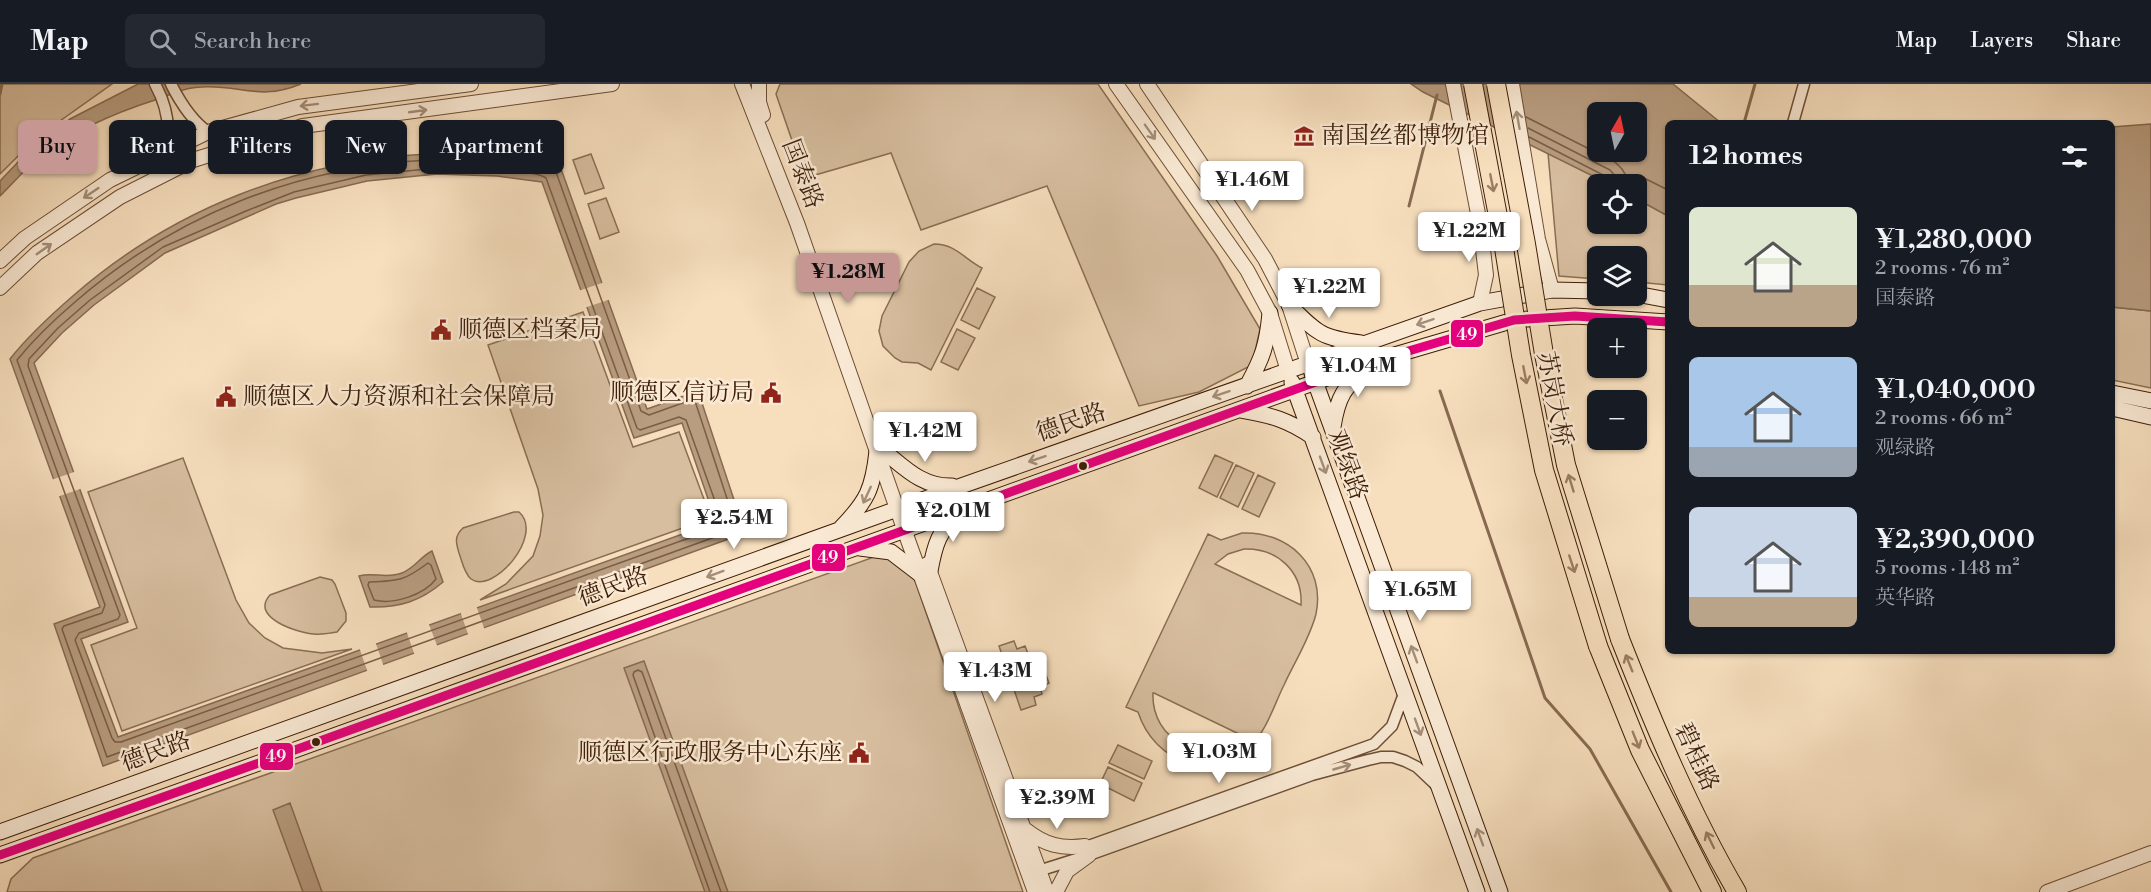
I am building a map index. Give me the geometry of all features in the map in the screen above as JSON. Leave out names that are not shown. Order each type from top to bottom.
[{"type":"highway","name":"苏岗大桥","points":[[1473,84],[1504,248],[1521,355],[1544,470],[1598,646]]},
{"type":"highway","name":"苏岗大桥","points":[[1496,84],[1566,465],[1620,639]]},
{"type":"highway","name":"碧桂路","points":[[1620,639],[1661,741],[1737,892]]},
{"type":"highway","name":"碧桂路","points":[[1598,646],[1640,750],[1712,892]]},
{"type":"main road","name":"德民路","points":[[0,832],[961,486],[1480,303],[1552,290],[1587,291]]},
{"type":"main road","points":[[1647,296],[1665,299]]},
{"type":"main road","points":[[1289,305],[1313,329],[1333,339],[1364,344]]},
{"type":"main road","points":[[1247,386],[1261,361],[1267,344],[1270,313]]},
{"type":"main road","points":[[0,855],[242,770],[851,548],[1371,362],[1514,320],[1575,316],[1665,322]]},
{"type":"main road","points":[[1333,430],[1336,407],[1344,389],[1371,362]]},
{"type":"main road","name":"观绿路","points":[[1308,364],[1500,892]]},
{"type":"main road","name":"观绿路","points":[[1288,371],[1477,892]]},
{"type":"main road","points":[[2115,394],[2151,401]]},
{"type":"main road","points":[[2115,409],[2151,417]]},
{"type":"main road","points":[[1238,410],[1272,415],[1293,423],[1313,437]]},
{"type":"main road","points":[[839,530],[861,506],[868,494],[881,452],[924,482],[943,486],[961,486]]},
{"type":"main road","points":[[851,548],[891,552],[926,573],[937,538],[962,508]]},
{"type":"street","points":[[155,84],[164,101],[167,120]]},
{"type":"street","points":[[171,84],[178,98],[198,125],[208,132],[196,138]]},
{"type":"street","points":[[251,120],[298,107],[471,84]]},
{"type":"street","points":[[0,288],[37,254],[120,197],[193,160],[303,126],[612,84]]},
{"type":"street","name":"国泰路","points":[[742,84],[881,452]]},
{"type":"street","name":"国泰路","points":[[759,84],[760,108],[908,528],[1025,829],[1035,892]]},
{"type":"street","name":"观绿路","points":[[1116,84],[1247,270],[1270,313],[1288,371]]},
{"type":"street","name":"观绿路","points":[[1147,84],[1265,259],[1289,305],[1308,364]]},
{"type":"street","points":[[1453,84],[1480,224],[1486,275],[1480,303]]},
{"type":"street","points":[[1512,84],[1535,219],[1552,290]]},
{"type":"street","points":[[1795,118],[1804,84]]},
{"type":"street","points":[[0,261],[25,238],[122,174]]},
{"type":"street","name":"国泰路","points":[[926,573],[1033,869],[1047,892]]},
{"type":"street","points":[[1056,892],[1067,871],[1087,851],[1374,744],[1392,726],[1405,691]]},
{"type":"street","points":[[1033,869],[1312,775],[1381,757],[1393,757],[1417,767],[1440,789]]},
{"type":"street","points":[[1025,829],[1039,840],[1049,844],[1087,851]]},
{"type":"street","points":[[2047,892],[2151,853]]},
{"type":"shaded area","points":[[0,84],[112,84],[61,120],[18,120],[18,156],[0,174]]},
{"type":"shaded area","points":[[780,84],[1098,84],[1217,256],[1260,329],[1252,365],[1199,392],[1139,406],[1047,186],[921,230],[891,153],[805,178],[776,94]]},
{"type":"shaded area","points":[[1548,153],[1589,174],[1587,174],[1587,234],[1647,234],[1647,204],[1665,214],[1665,285],[1647,283],[1647,246],[1587,246],[1587,278],[1559,276]]},
{"type":"shaded area","points":[[591,154],[604,188],[585,194],[573,160]]},
{"type":"shaded area","points":[[606,198],[619,232],[600,239],[588,204]]},
{"type":"shaded area","points":[[934,244],[954,249],[982,268],[931,370],[918,363],[902,362],[895,358],[883,346],[879,331],[882,316],[909,262],[919,251]]},
{"type":"shaded area","points":[[977,288],[995,297],[979,329],[961,320]]},
{"type":"shaded area","points":[[2115,307],[2151,311],[2151,388],[2115,381]]},
{"type":"shaded area","points":[[583,312],[633,447],[679,432],[711,518],[480,600],[506,584],[533,556],[540,536],[543,515],[538,489],[488,345]]},
{"type":"shaded area","points":[[957,329],[975,338],[958,370],[941,362]]},
{"type":"shaded area","points":[[1215,455],[1233,463],[1217,497],[1199,488]]},
{"type":"shaded area","points":[[183,458],[236,600],[249,623],[265,638],[283,648],[322,653],[352,649],[122,731],[91,645],[137,628],[88,492]]},
{"type":"shaded area","points":[[1236,465],[1254,473],[1238,507],[1220,498]]},
{"type":"shaded area","points":[[1258,475],[1275,483],[1259,517],[1242,509]]},
{"type":"shaded area","points":[[519,512],[525,522],[526,534],[521,548],[503,571],[491,579],[480,582],[471,579],[465,570],[458,549],[456,540],[458,534],[463,528]]},
{"type":"shaded area","points":[[1242,533],[1259,534],[1288,545],[1309,567],[1318,597],[1316,614],[1310,632],[1262,732],[1251,745],[1235,757],[1219,763],[1202,765],[1186,762],[1170,755],[1157,744],[1146,729],[1138,712],[1126,707],[1208,534],[1221,540]],"holes":[[[1244,549],[1267,553],[1286,564],[1298,582],[1301,605],[1215,564],[1228,554]],[[1154,693],[1239,734],[1225,743],[1210,747],[1195,747],[1182,743],[1170,735],[1161,724],[1155,710]]]},
{"type":"shaded area","points":[[885,553],[913,575],[1023,892],[7,892],[11,879],[33,858]]},
{"type":"shaded area","points":[[320,577],[332,580],[335,584],[346,613],[346,621],[337,632],[317,634],[298,631],[278,623],[266,611],[265,603],[270,595]]},
{"type":"shaded area","points":[[1014,641],[1017,649],[1025,646],[1030,659],[1039,656],[1049,683],[1040,687],[1042,694],[1034,697],[1036,705],[1021,710],[999,646]]},
{"type":"shaded area","points":[[1118,745],[1152,761],[1144,779],[1109,763]]},
{"type":"shaded area","points":[[1108,767],[1142,783],[1134,801],[1100,784]]},
{"type":"water","points":[[138,84],[301,84],[286,89],[262,92],[196,87],[97,123],[97,120],[70,119]]},
{"type":"water","points":[[1411,84],[1673,84],[1717,120],[1665,120],[1665,214],[1647,204],[1647,174],[1589,174]]},
{"type":"water","points":[[2151,124],[2151,311],[2115,307],[2115,127]]},
{"type":"water","points":[[419,155],[419,174],[437,174],[563,174],[647,409],[698,391],[745,533],[103,766],[54,624],[100,607],[10,359],[24,342],[74,295],[113,264],[153,237],[239,194],[285,179],[313,174],[313,172],[325,169],[325,174],[407,174],[407,156]],"holes":[[[437,174],[497,176],[542,182],[634,438],[682,423],[716,522],[118,737],[81,639],[128,622],[34,363],[62,333],[94,305],[165,253],[276,204],[367,181]]]},
{"type":"water","points":[[18,162],[18,174],[22,174],[0,196],[0,181]]},
{"type":"water","points":[[432,551],[443,582],[418,599],[400,605],[370,607],[359,576],[402,573]]},
{"type":"water","points":[[644,661],[728,892],[705,892],[624,668]]},
{"type":"water","points":[[290,803],[322,892],[303,892],[273,810]]},
{"type":"pier","points":[[605,282],[611,299],[584,308],[578,291]]},
{"type":"pier","points":[[77,471],[83,488],[57,497],[51,480]]},
{"type":"pier","points":[[476,605],[485,631],[469,637],[460,611]]},
{"type":"pier","points":[[428,622],[438,648],[415,656],[406,630]]},
{"type":"pier","points":[[375,641],[384,667],[368,673],[359,647]]},
{"type":"waterway","points":[[0,94],[2,84]]},
{"type":"waterway","points":[[1745,120],[1755,84]]},
{"type":"waterway","points":[[1409,206],[1437,95]]},
{"type":"waterway","points":[[1440,391],[1545,698],[1590,749],[1671,892]]},
{"type":"transit line","name":"49","points":[[0,855],[1371,362],[1514,320],[1575,316],[1665,322]]},
{"type":"place","name":"南国丝都博物馆","points":[[1304,136]]},
{"type":"place","name":"顺德区档案局","points":[[441,330]]},
{"type":"place","name":"顺德区信访局","points":[[771,393]]},
{"type":"place","name":"顺德区人力资源和社会保障局","points":[[226,397]]},
{"type":"place","name":"顺德区行政服务中心东座","points":[[859,753]]}]
